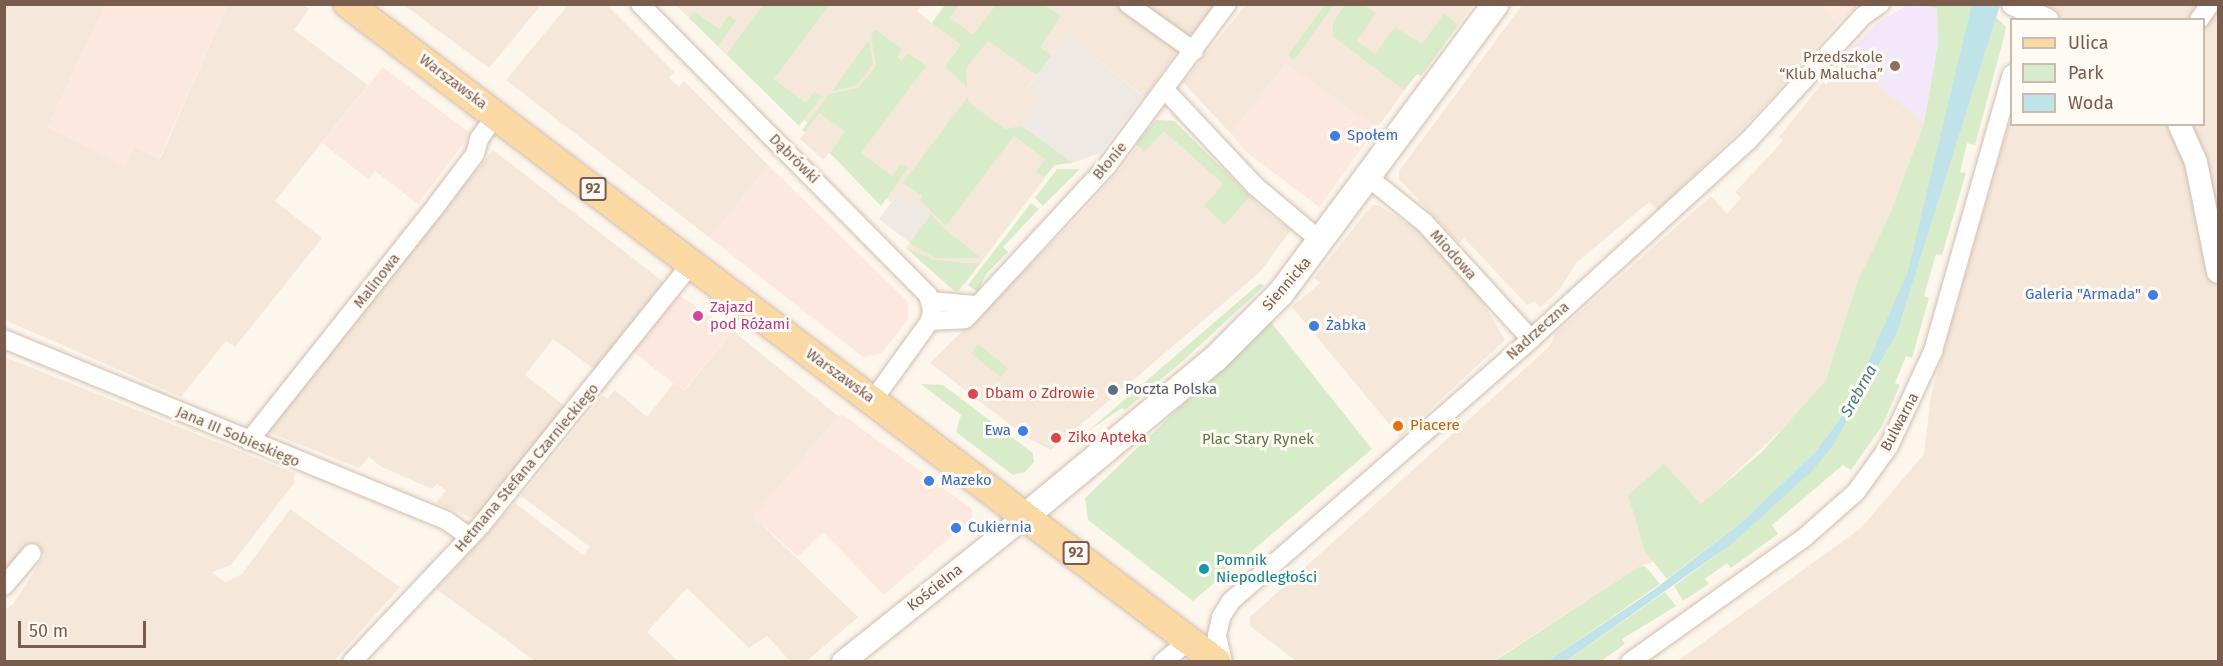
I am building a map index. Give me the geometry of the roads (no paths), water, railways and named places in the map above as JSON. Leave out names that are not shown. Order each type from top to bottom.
[{"type":"main road","name":"Warszawska","points":[[348,4],[1027,515],[1216,662]]},
{"type":"main road","name":"Siennicka","points":[[1027,515],[1215,359],[1281,293],[1322,242],[1496,4]]},
{"type":"street","name":"Dąbrówki","points":[[640,4],[914,277],[930,301]]},
{"type":"street","points":[[1128,4],[1194,51]]},
{"type":"street","name":"Błonie","points":[[930,321],[965,319],[1107,166],[1227,4]]},
{"type":"street","name":"Nadrzeczna","points":[[1223,662],[1217,635],[1221,617],[1231,601],[1531,339],[1748,141],[1863,16],[1880,4]]},
{"type":"street","points":[[2200,18],[2210,4]]},
{"type":"street","name":"Bulwarna","points":[[1630,662],[1811,531],[1856,492],[1889,446],[1933,351],[2010,81]]},
{"type":"street","points":[[1165,90],[1255,186],[1322,242]]},
{"type":"street","name":"Malinowa","points":[[249,441],[450,186],[496,116]]},
{"type":"street","points":[[2180,126],[2196,162],[2218,268]]},
{"type":"street","name":"Miodowa","points":[[1369,178],[1425,223],[1531,339]]},
{"type":"street","name":"Hetmana Stefana Czarnieckiego","points":[[352,662],[470,537],[622,354],[691,264]]},
{"type":"street","points":[[873,400],[930,321],[930,301],[976,305]]},
{"type":"street","name":"Jana III Sobieskiego","points":[[4,339],[447,521],[470,537]]},
{"type":"street","name":"Kościelna","points":[[843,662],[1027,515]]},
{"type":"street","points":[[4,586],[32,553]]},
{"type":"street","points":[[1163,662],[1188,641]]},
{"type":"water","name":"Srebrna","points":[[1972,4],[2000,5],[1897,333],[1834,444],[1813,470],[1733,543],[1566,661],[1548,661],[1655,589],[1742,522],[1815,452],[1848,408],[1908,271]]},
{"type":"place","name":"Przedszkole “Klub Malucha”","points":[[1895,66]]},
{"type":"place","name":"Społem","points":[[1335,136]]},
{"type":"place","name":"Galeria \"Armada\"","points":[[2153,295]]},
{"type":"place","name":"Zajazd pod Różami","points":[[698,316]]},
{"type":"place","name":"Żabka","points":[[1314,326]]},
{"type":"place","name":"Poczta Polska","points":[[1113,390]]},
{"type":"place","name":"Dbam o Zdrowie","points":[[973,394]]},
{"type":"place","name":"Piacere","points":[[1398,426]]},
{"type":"place","name":"Ewa","points":[[1023,431]]},
{"type":"place","name":"Ziko Apteka","points":[[1056,438]]},
{"type":"place","name":"Mazeko","points":[[929,481]]},
{"type":"place","name":"Cukiernia","points":[[956,528]]},
{"type":"place","name":"Pomnik Niepodległości","points":[[1204,569]]},
{"type":"park label","name":"Plac Stary Rynek","points":[[1258,440]]}]
